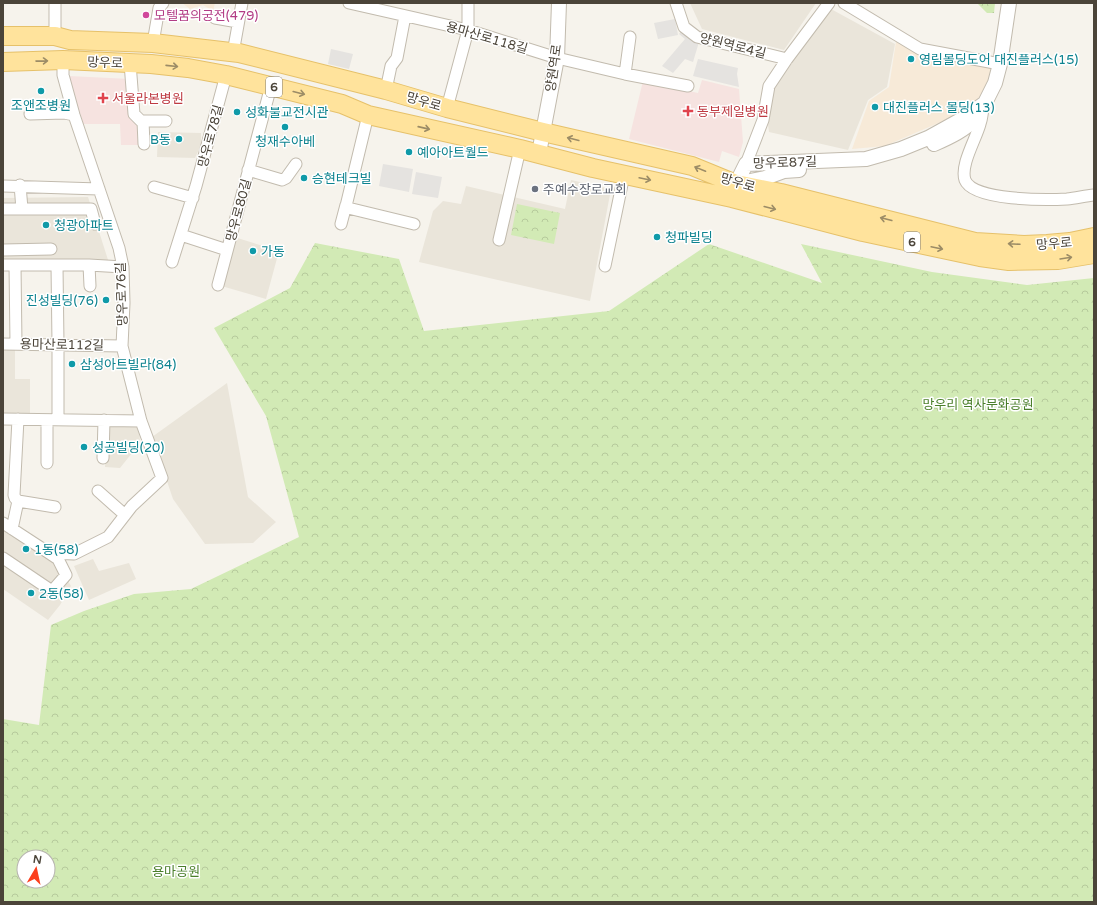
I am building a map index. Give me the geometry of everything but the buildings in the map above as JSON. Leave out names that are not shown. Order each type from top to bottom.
[{"type":"main road","name":"망우로","points":[[3,36],[154,43],[236,53],[386,90],[446,108],[692,166],[734,191],[863,232],[980,257],[1009,261],[1058,260],[1094,254]]},
{"type":"main road","points":[[231,76],[242,65],[236,53]]},
{"type":"main road","name":"망우로","points":[[3,62],[63,60],[130,63],[188,68],[231,76],[342,104],[368,116],[539,153],[624,175],[734,191],[781,193],[975,242],[1024,245],[1070,242],[1094,238]]},
{"type":"street","points":[[56,3],[63,38]]},
{"type":"street","points":[[154,43],[159,8],[163,3]]},
{"type":"street","points":[[236,53],[238,22],[242,3]]},
{"type":"street","name":"용마산로118길","points":[[349,3],[468,30],[557,58],[625,74],[688,86]]},
{"type":"street","points":[[446,108],[468,30],[468,3]]},
{"type":"street","name":"양원역로","points":[[539,153],[557,58],[559,3]]},
{"type":"street","name":"양원역로4길","points":[[676,3],[684,27],[697,38],[787,59]]},
{"type":"street","points":[[746,164],[763,120],[769,86],[787,59],[829,3]]},
{"type":"street","points":[[844,3],[920,50],[1000,64]]},
{"type":"street","name":"망우로87길","points":[[734,191],[784,171],[865,166],[893,161],[909,156],[958,133],[971,124],[977,117],[995,83],[1000,64],[1009,3]]},
{"type":"street","points":[[386,90],[391,66],[397,58],[405,16]]},
{"type":"street","points":[[215,18],[238,22]]},
{"type":"street","points":[[625,74],[630,38]]},
{"type":"street","name":"망우로76길","points":[[49,552],[74,554],[108,537],[132,506],[162,478],[141,421],[122,346],[124,303],[123,267],[119,248],[74,115],[63,75],[63,60]]},
{"type":"street","points":[[130,63],[134,114],[141,121],[166,121]]},
{"type":"street","name":"망우로78길","points":[[172,262],[231,76]]},
{"type":"street","name":"망우로80길","points":[[218,285],[271,86]]},
{"type":"street","points":[[985,103],[980,125],[965,168],[965,180],[971,187],[976,190],[1002,197],[1032,199],[1068,199],[1094,195]]},
{"type":"street","name":"망우로87길","points":[[734,191],[746,164],[866,159],[901,149],[928,138],[964,118],[985,103]]},
{"type":"street","points":[[30,114],[64,113],[74,115]]},
{"type":"street","points":[[341,224],[368,116]]},
{"type":"street","points":[[143,121],[144,144]]},
{"type":"street","points":[[499,240],[520,149]]},
{"type":"street","name":"망우로80길","points":[[248,170],[282,180],[286,178],[296,164]]},
{"type":"street","points":[[605,266],[624,175]]},
{"type":"street","points":[[20,185],[22,209]]},
{"type":"street","points":[[3,186],[20,185],[99,189]]},
{"type":"street","points":[[154,187],[193,198]]},
{"type":"street","points":[[346,205],[348,208],[414,224]]},
{"type":"street","points":[[3,209],[90,209],[95,224]]},
{"type":"street","points":[[181,235],[227,250]]},
{"type":"street","points":[[3,250],[51,249]]},
{"type":"street","points":[[3,265],[89,265],[123,267]]},
{"type":"street","points":[[15,265],[16,344]]},
{"type":"street","points":[[89,265],[90,286]]},
{"type":"street","points":[[47,463],[53,420],[58,344],[57,266]]},
{"type":"street","name":"용마산로112길","points":[[3,344],[122,346]]},
{"type":"street","points":[[3,419],[141,421]]},
{"type":"street","points":[[18,419],[14,498],[18,501],[55,507]]},
{"type":"street","points":[[103,458],[104,420]]},
{"type":"street","points":[[98,491],[125,515]]},
{"type":"street","points":[[3,558],[52,591],[66,575],[58,559],[7,526],[18,501]]},
{"type":"shaded area","points":[[182,3],[215,3],[213,11],[203,5],[190,9]]},
{"type":"shaded area","points":[[690,3],[816,3],[784,50],[702,29]]},
{"type":"shaded area","points":[[831,9],[895,44],[887,87],[868,100],[848,150],[769,132],[768,125],[772,89]]},
{"type":"shaded area","points":[[675,19],[678,35],[658,39],[654,23]]},
{"type":"shaded area","points":[[682,30],[699,42],[693,62],[685,59],[673,73],[662,66],[685,39],[679,34]]},
{"type":"shaded area","points":[[896,42],[917,53],[937,56],[937,59],[991,68],[988,82],[982,94],[970,108],[950,118],[885,146],[852,149],[869,101],[889,87]]},
{"type":"shaded area","points":[[331,49],[353,54],[349,69],[328,64]]},
{"type":"shaded area","points":[[698,59],[738,68],[737,74],[739,87],[693,76]]},
{"type":"shaded area","name":"서울라본병원","points":[[69,76],[130,79],[134,120],[138,128],[139,145],[121,145],[120,124],[83,124]]},
{"type":"shaded area","name":"동부제일병원","points":[[702,80],[739,89],[743,142],[739,157],[722,151],[719,162],[629,139],[643,81],[698,93]]},
{"type":"shaded area","points":[[158,132],[201,133],[201,145],[195,158],[157,157]]},
{"type":"shaded area","points":[[383,164],[413,169],[409,192],[379,186]]},
{"type":"shaded area","points":[[416,172],[442,177],[438,198],[412,194]]},
{"type":"shaded area","points":[[571,180],[611,189],[590,301],[419,262],[433,211],[443,201],[461,204],[466,186],[565,209]]},
{"type":"shaded area","name":"청광아파트","points":[[88,197],[109,263],[3,263],[3,198]]},
{"type":"shaded area","points":[[231,236],[279,251],[266,299],[218,285]]},
{"type":"shaded area","points":[[3,346],[15,346],[15,379],[30,379],[30,413],[3,413]]},
{"type":"shaded area","points":[[227,383],[248,497],[276,522],[253,543],[205,544],[173,499],[152,437]]},
{"type":"shaded area","points":[[107,425],[139,426],[140,443],[120,468],[105,467]]},
{"type":"shaded area","points":[[3,526],[55,558],[71,586],[60,605],[48,620],[3,589]]},
{"type":"shaded area","points":[[93,559],[99,571],[129,563],[136,579],[89,600],[74,566]]},
{"type":"green space","points":[[977,3],[995,3],[994,13],[987,13]]},
{"type":"green space","points":[[517,204],[560,213],[554,244],[511,235]]},
{"type":"green space","points":[[315,243],[399,259],[424,331],[609,311],[709,244],[822,283],[801,244],[932,272],[1027,285],[1094,278],[1094,902],[3,902],[3,719],[39,725],[51,625],[84,611],[134,594],[191,589],[299,537],[266,416],[214,328],[290,288]]},
{"type":"place","name":"모텔꿈의궁전(479)","points":[[146,15]]},
{"type":"place","name":"영림몰딩도어 대진플러스(15)","points":[[911,59]]},
{"type":"place","name":"조앤조병원","points":[[41,91]]},
{"type":"place","name":"서울라본병원","points":[[103,98]]},
{"type":"place","name":"대진플러스 몰딩(13)","points":[[875,107]]},
{"type":"place","name":"동부제일병원","points":[[688,111]]},
{"type":"place","name":"성화불교전시관","points":[[237,112]]},
{"type":"place","name":"청재수아베","points":[[285,127]]},
{"type":"place","name":"B동","points":[[179,139]]},
{"type":"place","name":"예아아트월드","points":[[409,152]]},
{"type":"place","name":"승현테크빌","points":[[304,178]]},
{"type":"place","name":"주예수장로교회","points":[[535,189]]},
{"type":"place","name":"청광아파트","points":[[46,225]]},
{"type":"place","name":"청파빌딩","points":[[657,237]]},
{"type":"place","name":"가동","points":[[253,251]]},
{"type":"place","name":"진성빌딩(76)","points":[[106,300]]},
{"type":"place","name":"삼성아트빌라(84)","points":[[72,364]]},
{"type":"place","name":"성공빌딩(20)","points":[[84,447]]},
{"type":"place","name":"1동(58)","points":[[26,549]]},
{"type":"place","name":"2동(58)","points":[[31,593]]},
{"type":"park label","name":"망우리 역사문화공원","points":[[978,404]]},
{"type":"park label","name":"용마공원","points":[[176,871]]}]
